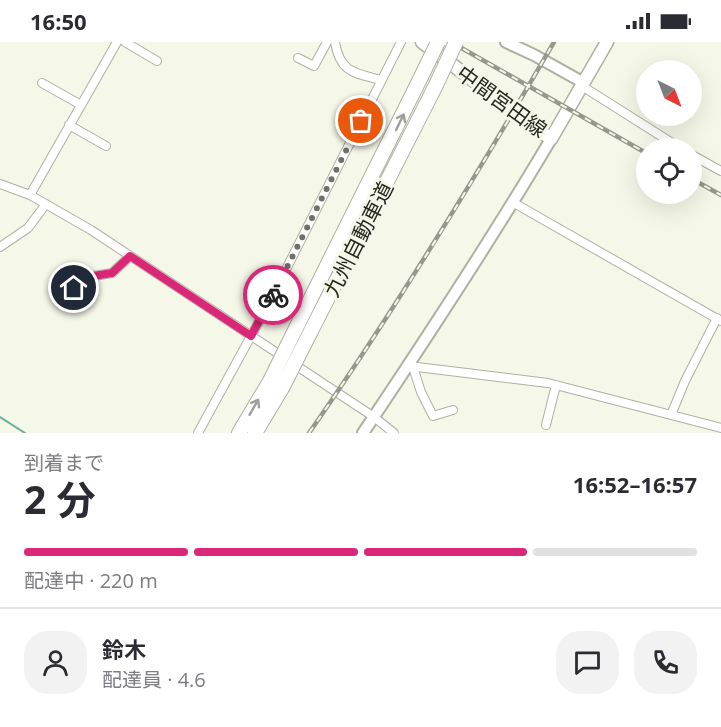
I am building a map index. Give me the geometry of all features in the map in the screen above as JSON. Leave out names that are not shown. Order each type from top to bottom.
[{"type":"highway","name":"九州自動車道","points":[[255,433],[298,324],[438,42]]},
{"type":"highway","name":"九州自動車道","points":[[239,433],[276,384],[311,331],[456,42]]},
{"type":"main road","name":"中間宮田線","points":[[422,42],[551,139],[608,42]]},
{"type":"street","points":[[30,195],[117,42]]},
{"type":"street","points":[[125,42],[157,61]]},
{"type":"street","points":[[298,58],[314,66],[327,42]]},
{"type":"street","points":[[335,42],[341,63],[347,70],[381,80]]},
{"type":"street","points":[[198,433],[251,336],[401,42]]},
{"type":"street","points":[[506,42],[534,55],[583,84],[665,138]]},
{"type":"street","points":[[42,84],[81,105]]},
{"type":"street","points":[[69,125],[106,146]]},
{"type":"street","points":[[363,433],[411,366],[514,203],[551,139]]},
{"type":"street","points":[[702,161],[721,171]]},
{"type":"street","points":[[0,184],[30,195],[91,230],[374,417],[394,433]]},
{"type":"street","points":[[514,203],[719,320],[684,381],[671,415]]},
{"type":"street","points":[[0,247],[28,228],[46,204]]},
{"type":"street","points":[[74,288],[87,277],[112,273],[130,256]]},
{"type":"street","points":[[411,366],[556,385],[671,415],[711,429],[721,428]]},
{"type":"street","points":[[411,366],[433,416],[453,410]]},
{"type":"street","points":[[546,424],[556,385]]},
{"type":"waterway","points":[[0,417],[25,433]]},
{"type":"railway","points":[[451,42],[636,147]]},
{"type":"railway","points":[[309,433],[436,240],[554,42]]},
{"type":"railway","points":[[702,185],[721,195]]},
{"type":"way so far","points":[[273,295],[361,121]]},
{"type":"route","points":[[74,288],[87,277],[112,273],[130,256],[251,336],[273,295]]}]
